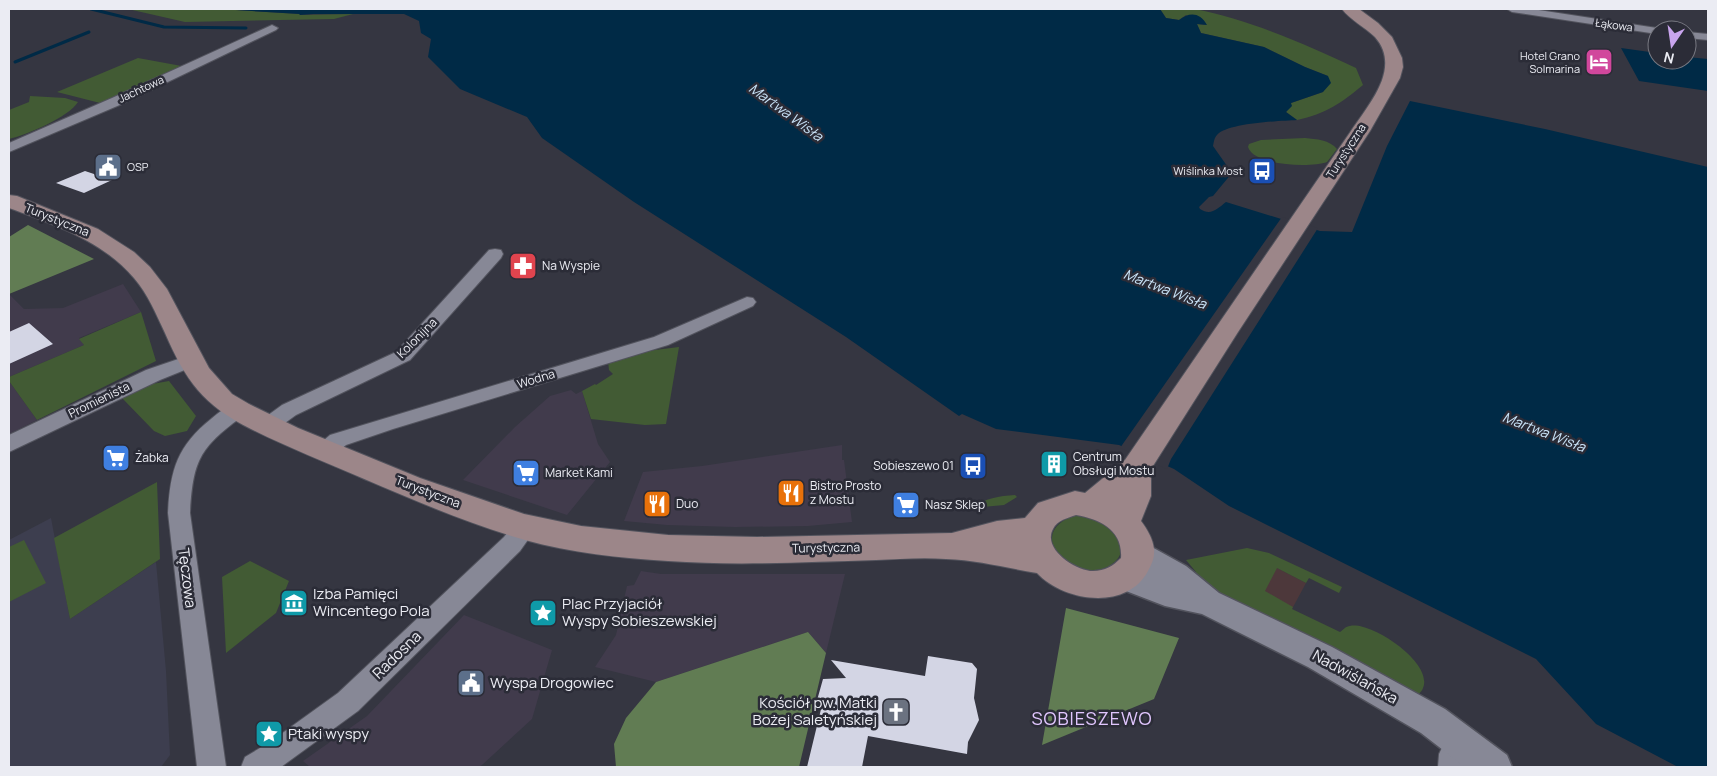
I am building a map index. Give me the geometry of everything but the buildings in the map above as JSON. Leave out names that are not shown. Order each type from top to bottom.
[{"type":"main road","name":"Turystyczna","points":[[1138,466],[1391,82],[1395,63],[1391,50],[1372,26],[1350,9]]},
{"type":"main road","name":"Turystyczna","points":[[9,201],[87,231],[114,248],[130,261],[155,289],[190,360],[218,399],[267,426],[426,493],[525,527],[584,539],[673,548],[719,550],[952,546],[1043,560]]},
{"type":"main road","points":[[1093,505],[1098,498],[1138,466]]},
{"type":"main road","points":[[1125,522],[1135,496],[1138,466]]},
{"type":"main road","points":[[1076,503],[1093,505],[1111,512],[1125,522],[1135,538],[1131,565],[1109,583],[1091,584],[1073,580],[1056,572],[1043,560],[1037,550],[1034,539],[1040,519],[1059,506],[1076,503]]},
{"type":"main road","name":"Turystyczna","points":[[952,546],[997,534],[1036,529]]},
{"type":"street","name":"Łąkowa","points":[[1512,9],[1647,29]]},
{"type":"street","name":"Jachtowa","points":[[9,148],[117,101],[272,28]]},
{"type":"street","name":"Kolonijna","points":[[267,426],[290,410],[403,356],[495,254]]},
{"type":"street","name":"Wodna","points":[[325,451],[338,440],[661,341],[747,302]]},
{"type":"street","name":"Promienista","points":[[9,444],[153,374],[190,360]]},
{"type":"street","name":"Tęczowa","points":[[211,767],[179,513],[179,500],[182,470],[193,448],[212,428],[237,410]]},
{"type":"street","name":"Radosna","points":[[255,767],[280,752],[348,702],[512,544],[525,527]]},
{"type":"street","name":"Nadwiślańska","points":[[1131,565],[1165,593],[1208,602],[1374,686],[1433,722],[1456,754],[1494,767]]},
{"type":"shaded area","points":[[123,284],[141,312],[79,338],[84,345],[9,377],[9,294],[24,309],[63,308]]},
{"type":"shaded area","points":[[9,381],[37,420],[9,434]]},
{"type":"shaded area","points":[[571,390],[576,394],[582,391],[598,444],[610,462],[567,515],[463,480],[515,427],[550,396]]},
{"type":"shaded area","points":[[842,445],[842,460],[844,460],[852,522],[808,526],[735,527],[667,525],[624,521],[643,472],[702,466]]},
{"type":"shaded area","points":[[51,518],[70,619],[156,562],[166,671],[170,755],[161,767],[9,767],[9,540]]},
{"type":"shaded area","points":[[1264,561],[1306,583],[1292,609],[1249,585]]},
{"type":"shaded area","points":[[641,571],[661,574],[845,574],[826,653],[808,632],[656,682],[595,667],[616,635],[627,586],[634,585]]},
{"type":"shaded area","name":"Wyspa Drogowiec","points":[[464,615],[552,650],[532,719],[482,765],[479,767],[310,767],[303,761],[367,716]]},
{"type":"green space","points":[[128,9],[220,9],[300,15],[353,14],[334,19],[185,22]]},
{"type":"green space","points":[[1160,9],[1195,9],[1215,13],[1256,26],[1318,50],[1356,68],[1363,85],[1333,107],[1316,115],[1297,120],[1286,112],[1291,103],[1323,92],[1328,76],[1264,47],[1201,33],[1197,24],[1206,25],[1186,15],[1179,20],[1166,18]]},
{"type":"green space","points":[[138,58],[187,67],[104,104],[57,92]]},
{"type":"green space","points":[[30,96],[65,98],[78,102],[66,114],[57,119],[26,134],[9,139],[9,110],[29,102]]},
{"type":"green space","points":[[1305,138],[1327,142],[1337,149],[1327,162],[1297,165],[1271,162],[1252,153],[1248,147],[1249,144],[1261,140]]},
{"type":"green space","points":[[28,225],[94,259],[9,294],[9,237]]},
{"type":"green space","points":[[141,312],[156,361],[37,420],[9,381],[9,377],[84,345],[79,339]]},
{"type":"green space","points":[[679,347],[666,424],[645,425],[591,419],[582,391],[613,374],[609,370],[608,361],[647,351]]},
{"type":"green space","points":[[169,381],[196,416],[187,431],[165,436],[154,431],[122,398],[152,384]]},
{"type":"green space","points":[[157,482],[160,559],[70,619],[54,538]]},
{"type":"green space","points":[[1015,495],[1017,497],[1004,505],[972,508],[992,498]]},
{"type":"green space","points":[[1073,516],[1095,519],[1114,533],[1121,545],[1121,551],[1118,558],[1112,564],[1099,570],[1085,569],[1072,565],[1061,556],[1054,546],[1052,535],[1058,525]]},
{"type":"green space","points":[[24,540],[46,583],[9,602],[9,547]]},
{"type":"green space","points":[[1247,548],[1269,553],[1342,587],[1339,593],[1309,578],[1306,583],[1277,568],[1265,591],[1293,607],[1292,609],[1340,632],[1349,626],[1360,626],[1385,637],[1410,656],[1419,667],[1424,678],[1421,691],[1413,699],[1194,579],[1196,572],[1186,560]]},
{"type":"green space","points":[[250,561],[289,581],[276,613],[226,653],[222,577]]},
{"type":"green space","points":[[1066,608],[1179,638],[1154,699],[1042,745]]},
{"type":"green space","points":[[808,632],[826,653],[799,767],[616,767],[614,744],[626,718],[656,682]]},
{"type":"water","name":"Martwa Wisła","points":[[220,9],[1160,9],[1166,18],[1179,20],[1194,15],[1201,18],[1207,25],[1197,24],[1201,33],[1264,47],[1328,76],[1331,83],[1323,92],[1291,103],[1292,106],[1286,112],[1297,120],[1242,125],[1217,135],[1213,146],[1232,173],[1213,196],[1209,197],[1199,207],[1200,209],[1211,212],[1226,202],[1320,231],[1352,232],[1387,146],[1410,101],[1545,129],[1708,167],[1708,767],[1678,767],[1596,724],[1536,659],[1229,506],[1174,469],[1119,445],[996,429],[962,414],[959,416],[846,337],[634,202],[542,138],[527,117],[460,89],[428,57],[431,39],[421,33],[419,21],[404,14],[299,15]]},
{"type":"water","points":[[1621,48],[1647,52],[1647,70],[1697,70],[1697,58],[1708,59],[1708,91],[1639,81]]},
{"type":"pier","points":[[1282,217],[1318,228],[1171,459],[1167,469],[1120,448]]},
{"type":"waterway","points":[[91,9],[164,27],[246,28]]},
{"type":"waterway","points":[[15,62],[89,32]]},
{"type":"place","name":"Hotel Grano Solmarina","points":[[1599,62]]},
{"type":"place","name":"OSP","points":[[108,167]]},
{"type":"place","name":"Wiślinka Most","points":[[1262,171]]},
{"type":"place","name":"Na Wyspie","points":[[523,266]]},
{"type":"place","name":"Żabka","points":[[116,458]]},
{"type":"place","name":"Centrum Obsługi Mostu","points":[[1054,464]]},
{"type":"place","name":"Sobieszewo 01","points":[[973,466]]},
{"type":"place","name":"Market Kami","points":[[526,473]]},
{"type":"place","name":"Bistro Prosto z Mostu","points":[[791,493]]},
{"type":"place","name":"Duo","points":[[657,504]]},
{"type":"place","name":"Nasz Sklep","points":[[906,505]]},
{"type":"place","name":"Izba Pamięci Wincentego Pola","points":[[294,603]]},
{"type":"place","name":"Plac Przyjaciół Wyspy Sobieszewskiej","points":[[543,613]]},
{"type":"place","name":"Wyspa Drogowiec","points":[[471,683]]},
{"type":"place","name":"Kościół pw. Matki Bożej Saletyńskiej","points":[[896,712]]},
{"type":"place","name":"Ptaki wyspy","points":[[269,734]]},
{"type":"district","name":"SOBIESZEWO","points":[[1092,719]]}]
